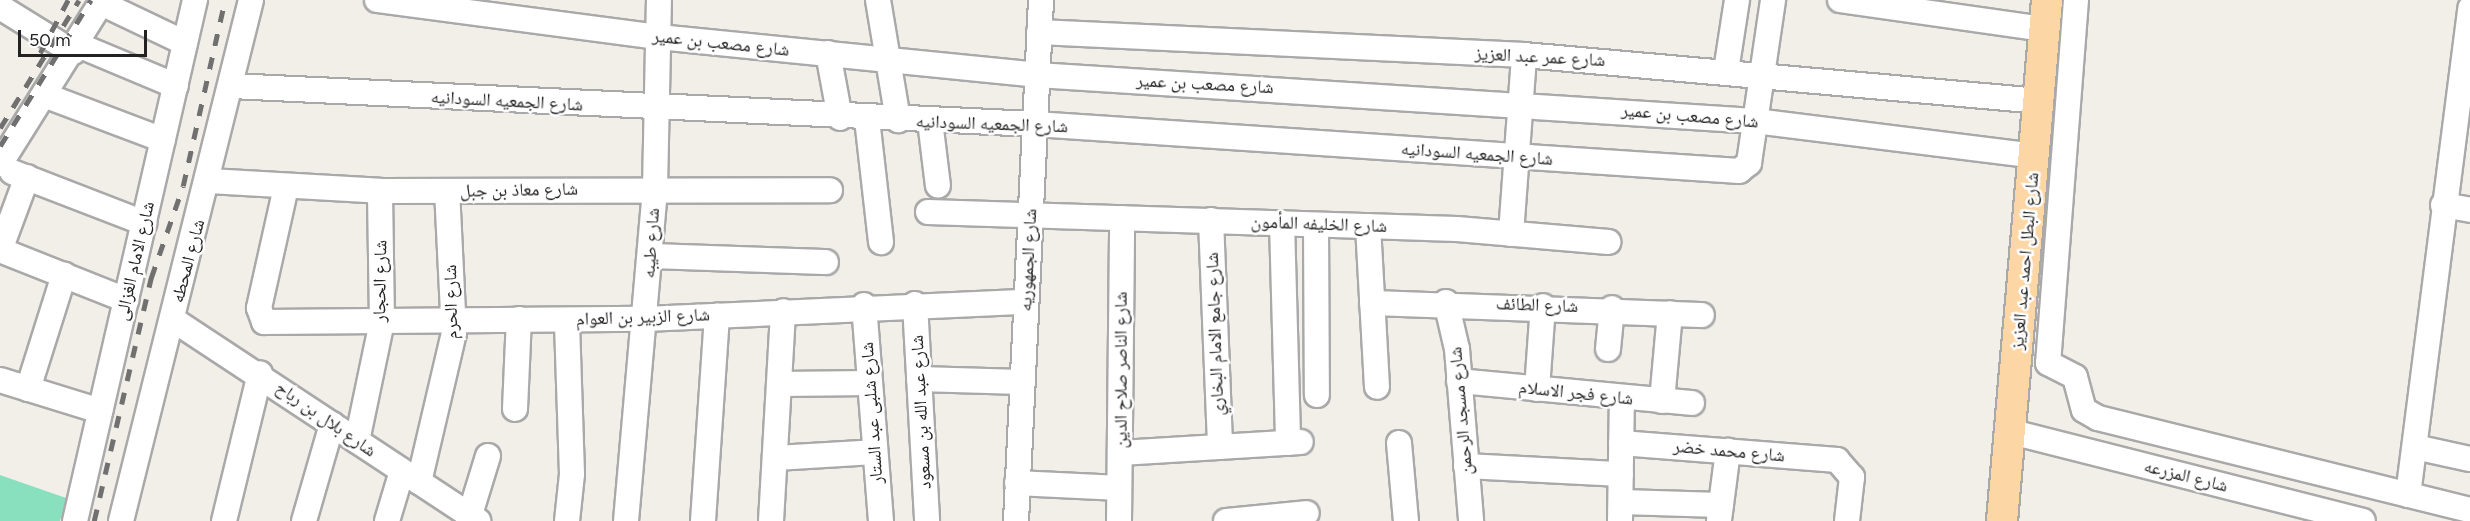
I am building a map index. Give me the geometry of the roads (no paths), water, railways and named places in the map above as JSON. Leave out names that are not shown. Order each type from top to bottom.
[{"type":"main road","name":"شارع البطل احمد عبد العزيز","points":[[2002,521],[2008,431],[2035,156],[2046,14]]},
{"type":"street","name":"شارع الامام الغزالى","points":[[75,521],[195,0]]},
{"type":"street","name":"شارع المحطه","points":[[121,521],[209,181],[251,0]]},
{"type":"street","name":"شارع مصعب بن عمير","points":[[377,0],[658,37],[1037,75],[1521,103],[1755,121],[2035,156]]},
{"type":"street","name":"شارع طيبه","points":[[626,521],[655,189],[659,0]]},
{"type":"street","points":[[878,0],[898,120]]},
{"type":"street","name":"شارع الجمهوريه","points":[[1016,521],[1041,0]]},
{"type":"street","points":[[1726,71],[1737,0]]},
{"type":"street","points":[[1755,121],[1773,0]]},
{"type":"street","points":[[1840,0],[2046,14]]},
{"type":"street","points":[[2076,0],[2048,363],[2075,377],[2084,410],[2098,418],[2470,510]]},
{"type":"street","points":[[144,223],[0,166],[76,48],[102,2],[185,43]]},
{"type":"street","points":[[0,7],[76,48],[176,86]]},
{"type":"street","points":[[2408,495],[2444,205],[2466,74],[2470,8]]},
{"type":"street","name":"شارع عمر عبد العزيز","points":[[1039,32],[1524,55],[1726,71],[2039,101]]},
{"type":"street","points":[[828,54],[840,118]]},
{"type":"street","points":[[1511,234],[1524,55]]},
{"type":"street","name":"شارع الجمعيه السودانيه","points":[[231,86],[840,118],[1035,124],[1732,171],[1749,163],[1755,121]]},
{"type":"street","points":[[44,95],[163,140]]},
{"type":"street","points":[[867,119],[881,242]]},
{"type":"street","points":[[930,121],[938,186]]},
{"type":"street","points":[[27,177],[0,250],[126,300]]},
{"type":"street","name":"شارع معاذ بن جبل","points":[[209,181],[380,191],[830,190]]},
{"type":"street","name":"شارع الزبير بن العوام","points":[[286,187],[260,319],[382,321],[645,319],[864,305],[1026,302]]},
{"type":"street","name":"شارع الحجار","points":[[357,441],[382,321],[380,191]]},
{"type":"street","name":"شارع الحرم","points":[[387,521],[410,477],[452,348],[454,319],[447,191]]},
{"type":"street","points":[[2444,205],[2470,210]]},
{"type":"street","name":"شارع الخليفه المأمون","points":[[928,212],[1368,226],[1608,242]]},
{"type":"street","name":"شارع الناصر صلاح الدين","points":[[1119,521],[1122,218]]},
{"type":"street","name":"شارع جامع الامام البخاري","points":[[1210,220],[1220,447]]},
{"type":"street","points":[[1120,453],[1295,443],[1282,223]]},
{"type":"street","points":[[1316,225],[1317,395]]},
{"type":"street","points":[[1368,226],[1377,387]]},
{"type":"street","points":[[650,256],[826,262]]},
{"type":"street","points":[[28,388],[64,275]]},
{"type":"street","name":"شارع الطائف","points":[[1372,303],[1446,302],[1612,308],[1702,315]]},
{"type":"street","name":"شارع مسجد الرحمن","points":[[1446,302],[1459,381],[1471,521]]},
{"type":"street","name":"شارع عبد الله بن مسعود","points":[[915,304],[927,521]]},
{"type":"street","name":"شارع شلبى عبد الستار","points":[[864,305],[875,452],[875,521]]},
{"type":"street","points":[[1537,389],[1544,306]]},
{"type":"street","points":[[1608,348],[1612,308]]},
{"type":"street","points":[[771,521],[783,310]]},
{"type":"street","points":[[1662,401],[1670,313]]},
{"type":"street","points":[[703,521],[717,315]]},
{"type":"street","points":[[515,409],[519,319]]},
{"type":"street","name":"شارع بلال بن رباح","points":[[172,320],[260,373],[472,519]]},
{"type":"street","points":[[567,320],[572,474],[567,521]]},
{"type":"street","points":[[224,521],[260,373]]},
{"type":"street","points":[[919,379],[1022,382]]},
{"type":"street","points":[[0,380],[100,411]]},
{"type":"street","name":"شارع فجر الاسلام","points":[[1459,381],[1692,403]]},
{"type":"street","points":[[780,384],[870,383]]},
{"type":"street","points":[[1622,398],[1621,512],[1720,513],[1728,451]]},
{"type":"street","points":[[304,521],[332,424]]},
{"type":"street","name":"شارع المزرعه","points":[[2008,431],[2363,521]]},
{"type":"street","points":[[1399,442],[1406,521]]},
{"type":"street","name":"شارع محمد خضر","points":[[1622,442],[1837,460],[1852,477],[1847,521]]},
{"type":"street","points":[[2415,447],[2470,459]]},
{"type":"street","points":[[776,458],[875,452]]},
{"type":"street","points":[[472,519],[489,456]]},
{"type":"street","points":[[1466,466],[1621,474]]},
{"type":"street","points":[[1017,483],[1119,488]]},
{"type":"street","points":[[1226,521],[1307,513]]},
{"type":"railway","points":[[40,53],[68,0]]},
{"type":"railway","points":[[0,128],[79,0]]},
{"type":"railway","points":[[0,146],[91,0]]},
{"type":"railway","points":[[94,521],[151,278],[183,186],[225,0]]}]
